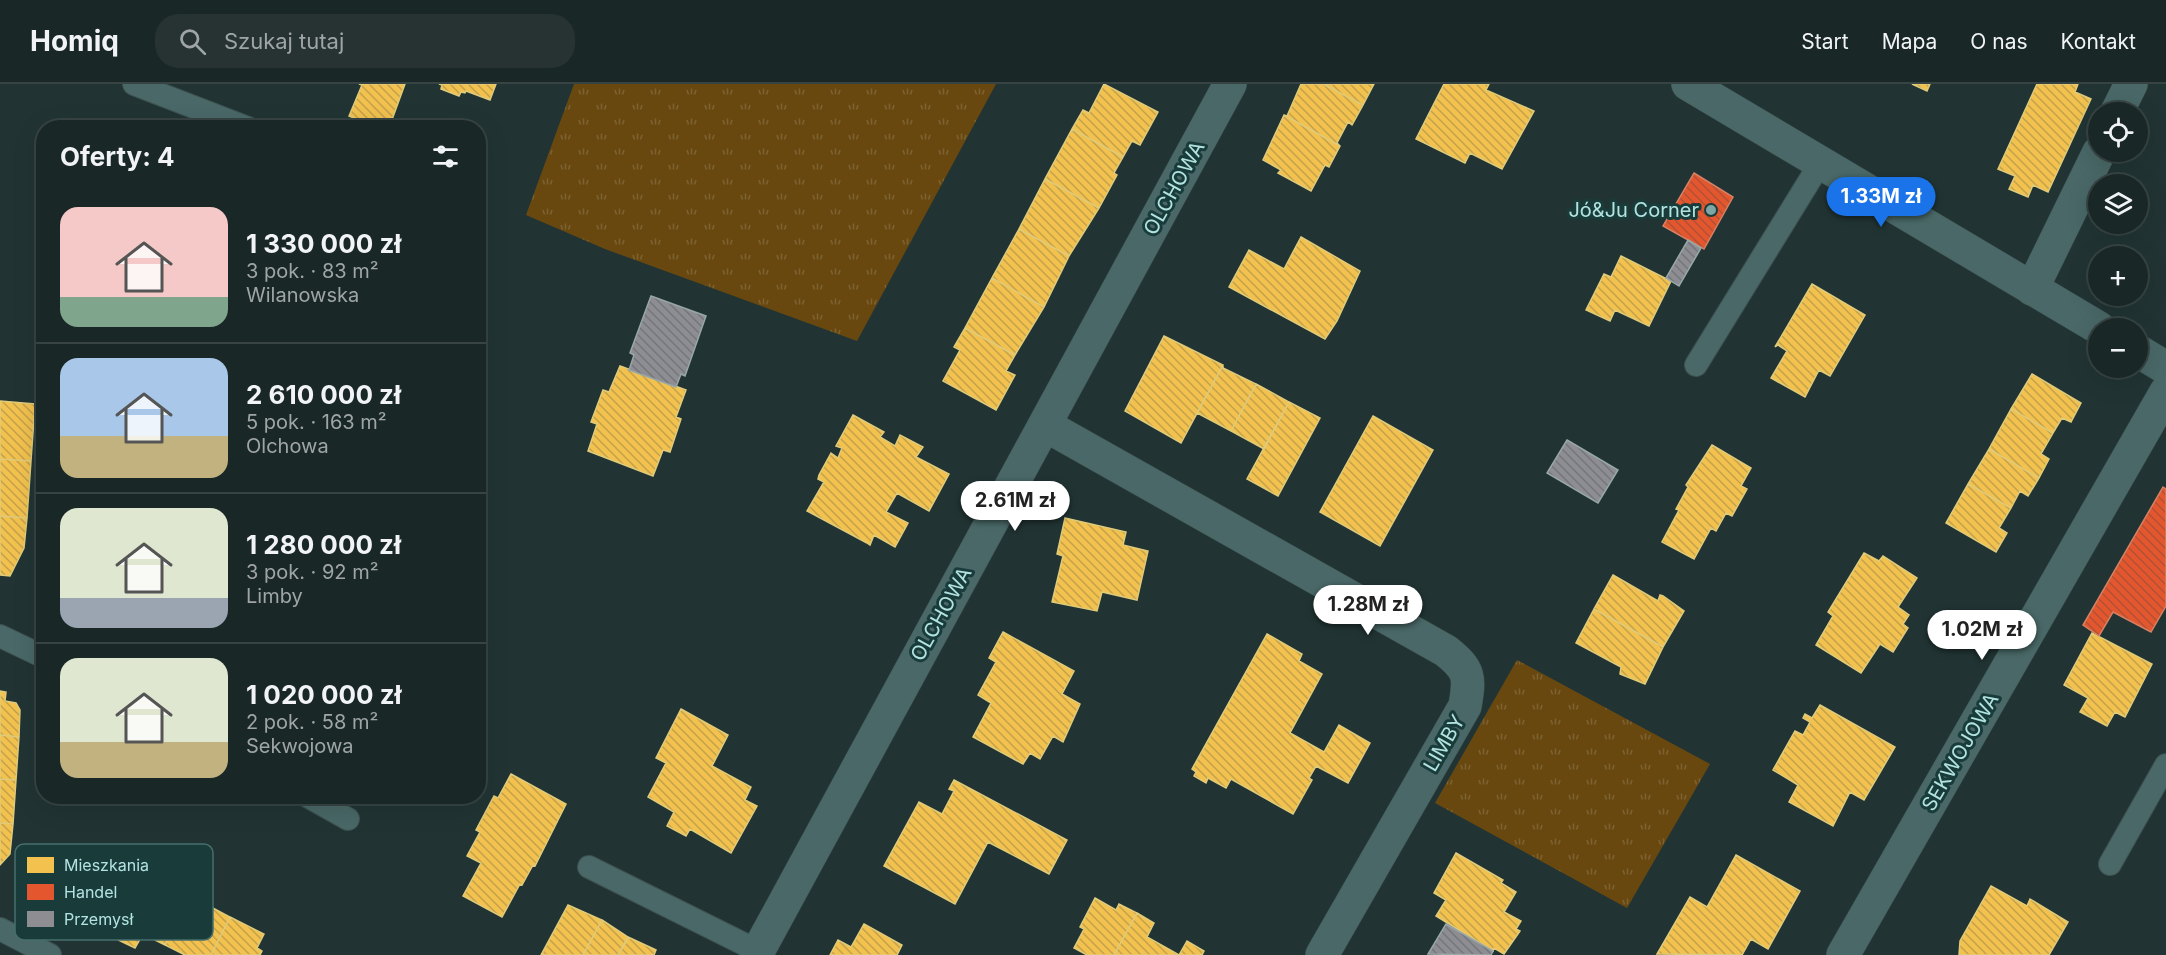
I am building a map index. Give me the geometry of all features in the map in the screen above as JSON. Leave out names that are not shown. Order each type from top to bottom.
[{"type":"street","name":"OLCHOWA","points":[[757,953],[1230,84]]},
{"type":"street","points":[[2122,102],[2130,84]]},
{"type":"street","points":[[1707,89],[1821,162],[2088,322]]},
{"type":"street","points":[[2032,289],[2094,162]]},
{"type":"street","points":[[2148,357],[2166,368]]},
{"type":"street","name":"SEKWOJOWA","points":[[1843,955],[2166,392]]},
{"type":"street","name":"LIMBY","points":[[1045,425],[1446,651],[1460,662],[1467,672],[1469,684],[1465,706],[1322,955]]},
{"type":"lane","points":[[134,84],[227,120]]},
{"type":"lane","points":[[1696,365],[1821,162]]},
{"type":"lane","points":[[0,636],[36,653]]},
{"type":"lane","points":[[2110,864],[2166,765]]},
{"type":"lane","points":[[321,804],[348,819]]},
{"type":"lane","points":[[589,867],[757,953]]},
{"type":"lane","points":[[0,929],[15,937]]},
{"type":"lane","points":[[21,940],[50,955]]},
{"type":"green space","points":[[574,84],[996,84],[857,341],[605,249],[526,215]]},
{"type":"green space","points":[[1517,660],[1710,764],[1627,908],[1435,803]]},
{"type":"building: Mieszkania","points":[[359,84],[405,84],[392,120],[359,120],[349,116],[362,85]]},
{"type":"building: Mieszkania","points":[[439,84],[496,84],[490,100],[466,91],[461,92],[459,96],[441,89],[442,85]]},
{"type":"building: Mieszkania","points":[[1104,84],[1158,112],[1140,145],[1132,141],[1123,157],[1072,129],[1083,110],[1089,113]]},
{"type":"building: Mieszkania","points":[[1301,84],[1323,84],[1363,105],[1352,125],[1348,122],[1337,143],[1340,146],[1284,115],[1287,116]]},
{"type":"building: Mieszkania","points":[[1323,84],[1374,84],[1363,105]]},
{"type":"building: Mieszkania","points":[[1444,84],[1489,84],[1486,90],[1534,111],[1502,169],[1470,153],[1465,163],[1416,139]]},
{"type":"building: Mieszkania","points":[[1912,84],[1930,84],[1927,91]]},
{"type":"building: Mieszkania","points":[[2037,84],[2078,84],[2075,92],[2091,99],[2048,192],[2033,185],[2028,197],[2009,189],[2015,176],[1998,169]]},
{"type":"building: Mieszkania","points":[[1284,115],[1340,146],[1329,167],[1325,165],[1311,191],[1278,173],[1281,170],[1263,160]]},
{"type":"building: Mieszkania","points":[[1072,129],[1123,157],[1114,173],[1117,175],[1099,208],[1045,179]]},
{"type":"building: Mieszkania","points":[[1045,179],[1099,208],[1069,256],[1019,229]]},
{"type":"building: Mieszkania","points":[[1019,229],[1069,256],[1044,307],[992,278]]},
{"type":"building: Mieszkania","points":[[1301,237],[1360,271],[1337,321],[1325,339],[1229,287],[1249,250],[1284,269]]},
{"type":"building: Mieszkania","points":[[1621,256],[1671,281],[1649,326],[1615,310],[1610,321],[1586,310],[1604,274],[1611,277]]},
{"type":"building: Mieszkania","points":[[992,278],[1044,307],[1015,355],[965,328]]},
{"type":"building: Mieszkania","points":[[1812,284],[1865,315],[1830,376],[1819,370],[1805,397],[1771,378],[1787,351],[1778,345],[1775,347]]},
{"type":"building: Mieszkania","points":[[965,328],[1015,355],[1006,371],[1015,375],[996,410],[943,381],[960,350],[954,347]]},
{"type":"building: Mieszkania","points":[[1164,336],[1223,365],[1181,443],[1125,411]]},
{"type":"building: Mieszkania","points":[[1223,365],[1223,368],[1256,384],[1231,431],[1197,413]]},
{"type":"building: Mieszkania","points":[[620,366],[686,390],[676,417],[681,419],[670,452],[663,450],[653,476],[588,451],[597,424],[591,422],[603,390],[609,392]]},
{"type":"building: Mieszkania","points":[[2032,374],[2081,403],[2071,422],[2062,418],[2053,433],[2011,409]]},
{"type":"building: Mieszkania","points":[[1256,384],[1289,402],[1264,449],[1231,431]]},
{"type":"building: Mieszkania","points":[[0,401],[35,404],[31,461],[0,459]]},
{"type":"building: Mieszkania","points":[[1289,402],[1320,418],[1278,496],[1247,479]]},
{"type":"building: Mieszkania","points":[[2011,409],[2053,433],[2041,454],[2049,459],[2039,478],[1989,449]]},
{"type":"building: Mieszkania","points":[[853,415],[884,432],[880,437],[895,446],[900,435],[923,447],[916,457],[949,474],[929,511],[897,493],[886,512],[908,523],[895,547],[874,535],[870,545],[807,511],[824,482],[818,479],[831,453],[838,458],[842,448],[836,446]]},
{"type":"building: Mieszkania","points":[[1373,416],[1433,450],[1380,546],[1320,512]]},
{"type":"building: Mieszkania","points":[[1712,445],[1751,468],[1741,486],[1747,489],[1732,516],[1726,513],[1716,531],[1711,528],[1694,559],[1662,542],[1679,510],[1676,509],[1688,487],[1686,485]]},
{"type":"building: Mieszkania","points":[[1989,449],[2039,478],[2028,496],[2020,491],[2011,508],[1968,484]]},
{"type":"building: Mieszkania","points":[[0,459],[31,461],[27,518],[0,516]]},
{"type":"building: Mieszkania","points":[[1968,484],[2011,508],[1999,528],[2007,533],[1996,552],[1946,523]]},
{"type":"building: Mieszkania","points":[[0,516],[27,518],[24,548],[10,576],[0,575]]},
{"type":"building: Mieszkania","points":[[1065,518],[1126,532],[1123,545],[1148,551],[1137,600],[1102,592],[1097,611],[1052,602],[1063,556],[1057,554]]},
{"type":"building: Mieszkania","points":[[1864,553],[1879,561],[1883,556],[1917,578],[1898,607],[1909,615],[1903,624],[1908,628],[1893,652],[1880,644],[1861,673],[1816,645],[1833,616],[1828,612]]},
{"type":"building: Mieszkania","points":[[1613,575],[1658,601],[1660,595],[1663,596],[1684,611],[1663,647],[1594,609]]},
{"type":"building: Mieszkania","points":[[1594,609],[1663,647],[1645,684],[1620,674],[1621,667],[1576,643]]},
{"type":"building: Mieszkania","points":[[1003,632],[1074,671],[1062,694],[1080,704],[1063,742],[1053,736],[1040,759],[1030,753],[1023,764],[973,737],[991,703],[978,695],[996,662],[989,658]]},
{"type":"building: Mieszkania","points":[[2092,633],[2152,664],[2125,717],[2115,712],[2107,726],[2080,712],[2088,698],[2064,685]]},
{"type":"building: Mieszkania","points":[[1267,634],[1302,654],[1299,661],[1322,674],[1290,733],[1324,752],[1339,725],[1370,743],[1348,783],[1316,766],[1309,778],[1312,780],[1293,814],[1231,779],[1226,788],[1208,778],[1206,783],[1194,776],[1196,772],[1192,769]]},
{"type":"building: Mieszkania","points":[[0,691],[6,692],[5,701],[16,703],[20,710],[19,737],[0,735]]},
{"type":"building: Mieszkania","points":[[1820,705],[1895,747],[1864,800],[1850,792],[1833,826],[1789,802],[1798,785],[1773,770],[1795,731],[1803,735],[1810,722],[1803,718],[1805,714],[1812,718]]},
{"type":"building: Mieszkania","points":[[681,709],[728,735],[712,766],[751,787],[745,800],[757,806],[731,853],[690,829],[686,836],[667,826],[674,812],[648,797],[666,763],[656,758]]},
{"type":"building: Mieszkania","points":[[0,735],[19,737],[16,780],[0,779]]},
{"type":"building: Mieszkania","points":[[511,774],[566,804],[535,866],[533,865],[522,885],[520,884],[502,917],[463,896],[481,863],[467,856],[480,832],[476,830],[494,796],[498,798]]},
{"type":"building: Mieszkania","points":[[0,779],[16,780],[13,824],[0,823]]},
{"type":"building: Mieszkania","points":[[954,780],[1067,840],[1049,874],[988,842],[955,904],[884,866],[919,802],[942,814],[954,791],[949,789]]},
{"type":"building: Mieszkania","points":[[0,823],[13,824],[10,854],[0,865]]},
{"type":"building: Mieszkania","points":[[1456,853],[1503,880],[1501,883],[1516,892],[1504,912],[1521,921],[1516,929],[1520,931],[1504,954],[1494,948],[1493,951],[1436,916],[1446,900],[1434,893]]},
{"type":"building: Mieszkania","points":[[1736,855],[1800,891],[1768,949],[1751,939],[1742,955],[1657,954],[1690,897],[1707,907]]},
{"type":"building: Mieszkania","points":[[1991,886],[2027,906],[2030,899],[2068,922],[2049,955],[1959,955],[1960,941]]},
{"type":"building: Mieszkania","points":[[1095,898],[1116,910],[1119,904],[1137,913],[1114,955],[1087,955],[1074,948],[1084,929],[1080,927]]},
{"type":"building: Mieszkania","points":[[568,905],[602,920],[583,955],[541,955]]},
{"type":"building: Mieszkania","points":[[213,908],[230,917],[211,955],[185,955],[165,945],[168,940],[213,940]]},
{"type":"building: Mieszkania","points":[[1137,913],[1154,923],[1147,937],[1179,955],[1114,955]]},
{"type":"building: Mieszkania","points":[[230,917],[264,934],[257,948],[262,951],[260,955],[211,955]]},
{"type":"building: Mieszkania","points":[[602,920],[628,937],[626,942],[618,955],[583,955]]},
{"type":"building: Mieszkania","points":[[864,924],[902,945],[897,955],[830,955],[838,940],[851,947]]},
{"type":"building: Mieszkania","points":[[628,937],[656,950],[654,955],[618,955]]},
{"type":"building: Mieszkania","points":[[118,940],[140,940],[135,948]]},
{"type":"building: Mieszkania","points":[[155,940],[168,940],[165,945]]},
{"type":"building: Mieszkania","points":[[1187,941],[1204,951],[1202,955],[1179,955]]},
{"type":"building: Handel","points":[[1694,173],[1733,197],[1704,249],[1663,226]]},
{"type":"building: Handel","points":[[2163,487],[2166,489],[2166,606],[2151,632],[2113,612],[2099,636],[2083,625]]},
{"type":"building: Przemysł","points":[[1688,240],[1701,248],[1679,286],[1666,278]]},
{"type":"building: Przemysł","points":[[651,296],[706,316],[685,376],[681,374],[676,387],[629,370],[634,355],[630,353]]},
{"type":"building: Przemysł","points":[[1567,440],[1618,470],[1598,503],[1547,473]]},
{"type":"building: Przemysł","points":[[1446,924],[1493,951],[1491,955],[1428,954]]},
{"type":"place","name":"Jó&Ju Corner","points":[[1711,210]]}]
